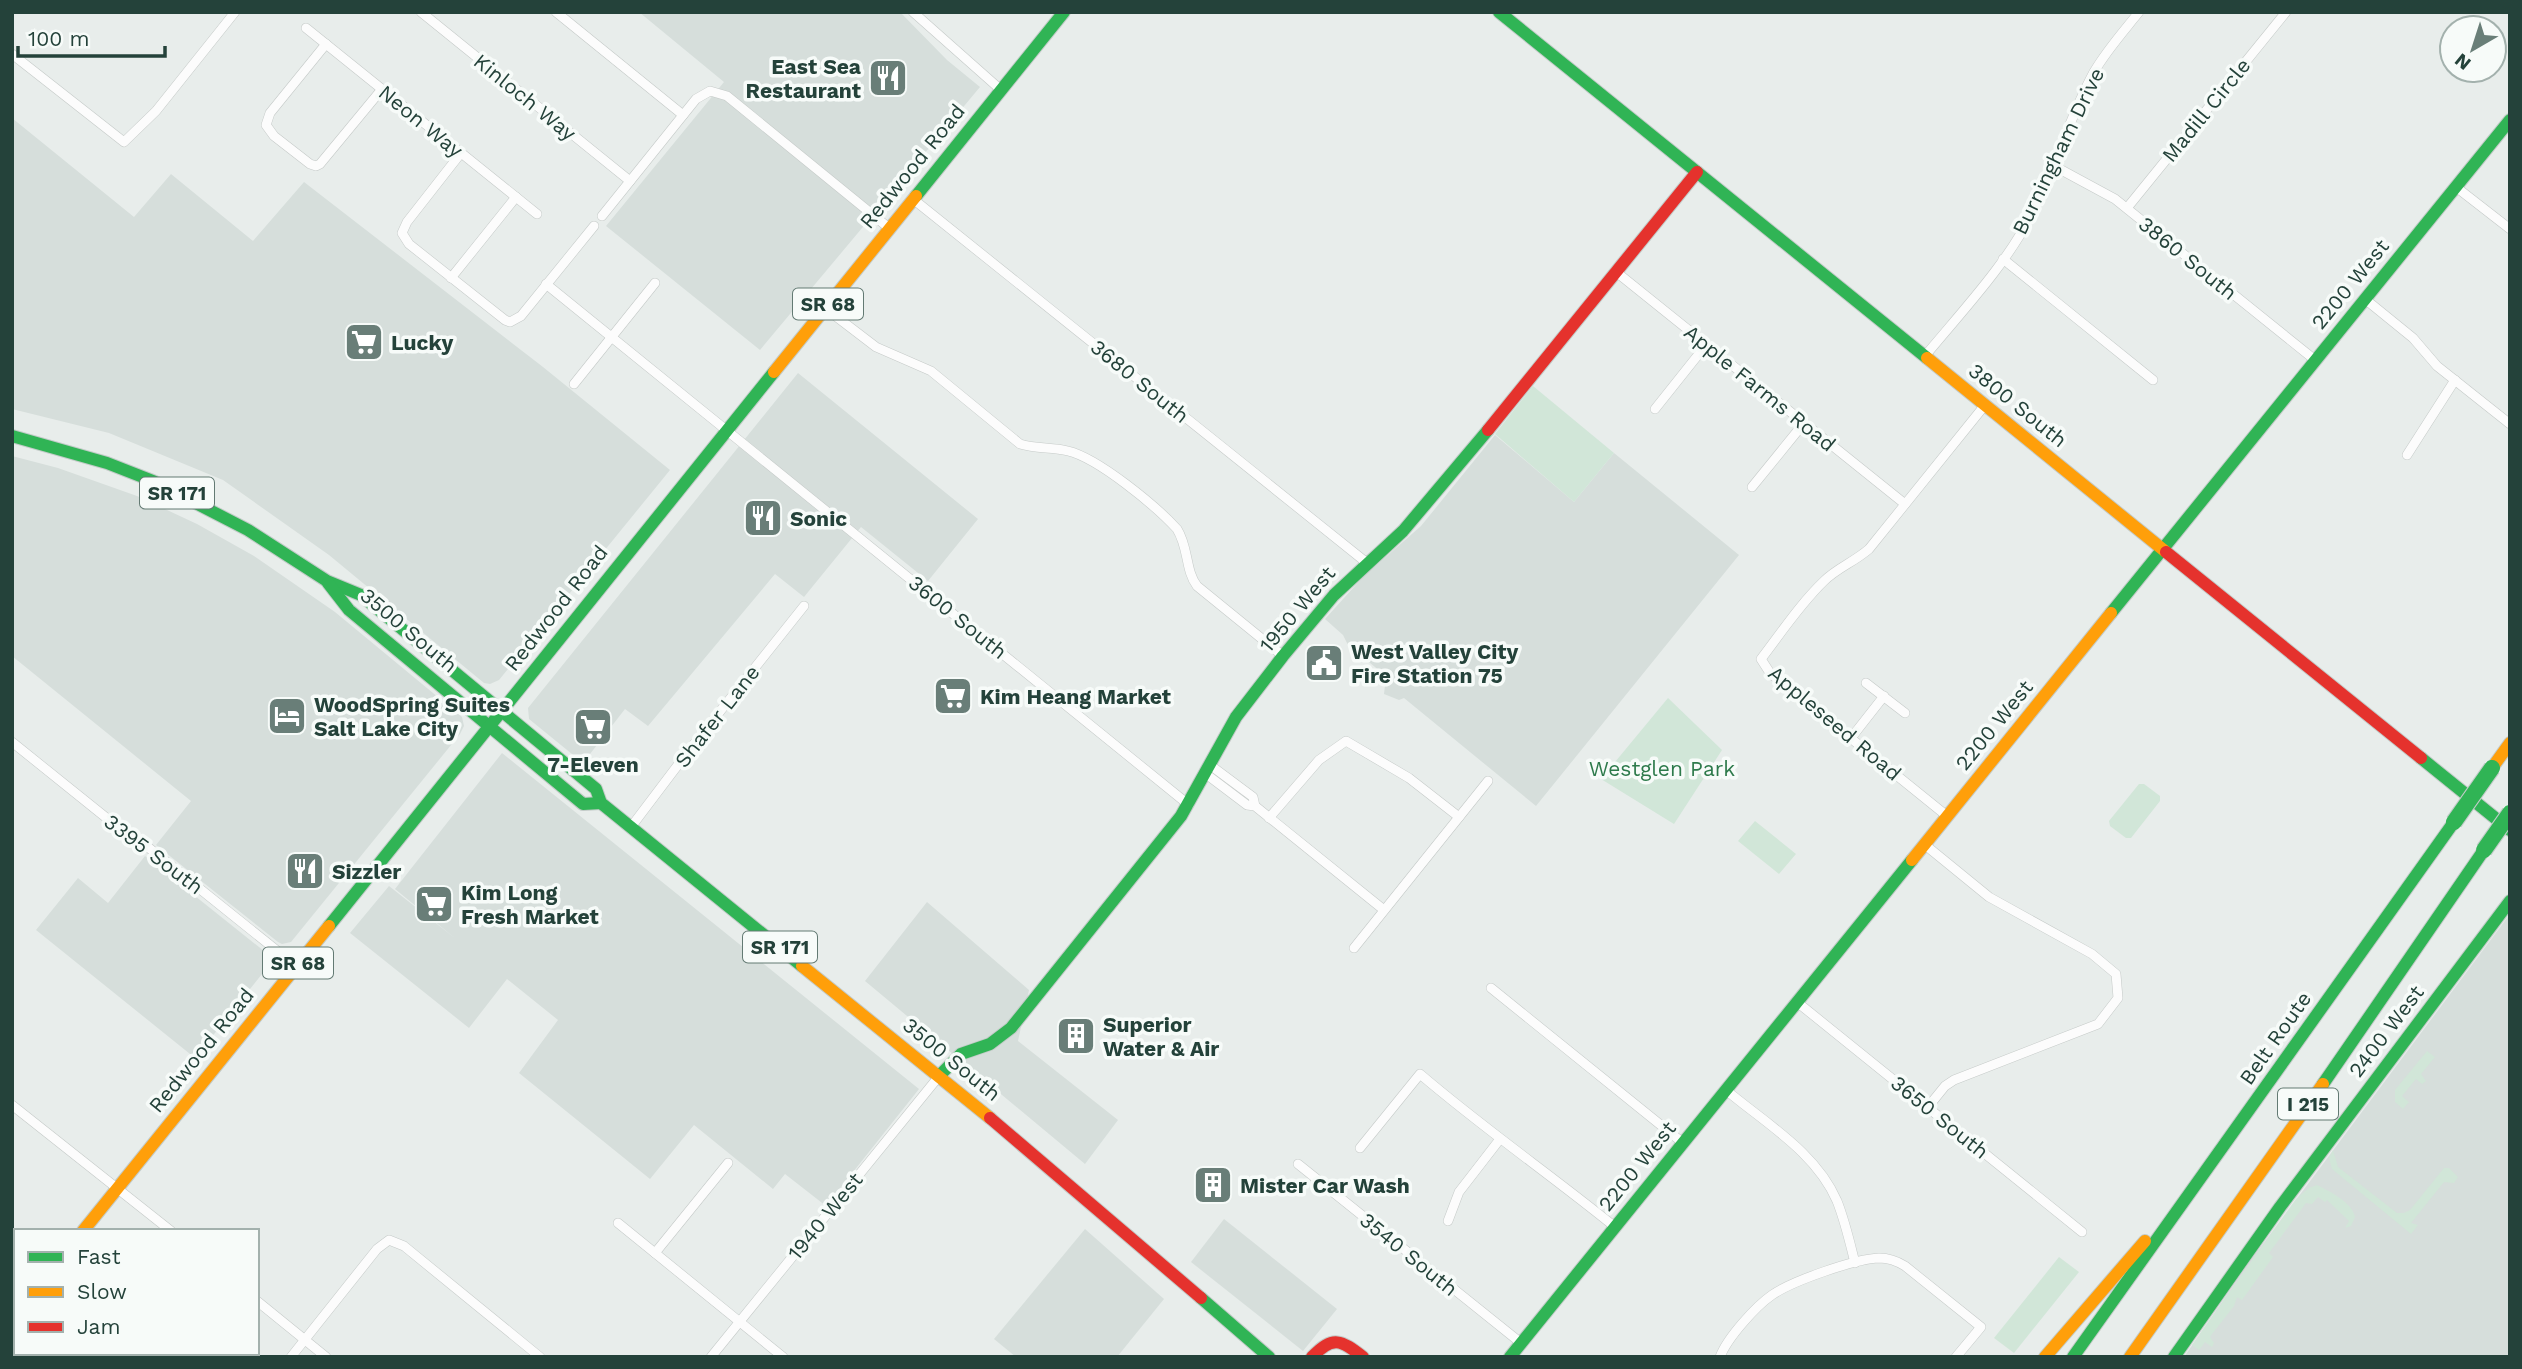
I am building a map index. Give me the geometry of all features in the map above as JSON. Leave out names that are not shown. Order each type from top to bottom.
[{"type":"main road","name":"Redwood Road","points":[[85,1229],[1064,12]]},
{"type":"main road","name":"3800 South","points":[[1499,12],[2510,830]]},
{"type":"main road","name":"2200 West","points":[[1510,1357],[2510,120]]},
{"type":"main road","name":"1950 West","points":[[940,1075],[961,1055],[990,1044],[1011,1028],[1189,805],[1236,718],[1283,656],[1334,595],[1425,507],[1697,172]]},
{"type":"main road","name":"3500 South","points":[[12,436],[107,463],[153,481],[248,530],[327,581],[361,595],[596,789],[601,803],[940,1075],[1269,1357]]},
{"type":"main road","name":"3500 South","points":[[327,581],[349,610],[489,727],[583,803],[601,803]]},
{"type":"main road","name":"Belt Route","points":[[2073,1357],[2510,743]]},
{"type":"main road","name":"I 215","points":[[2130,1357],[2510,813]]},
{"type":"main road","name":"2400 West","points":[[2174,1357],[2280,1207],[2510,901]]},
{"type":"main road","points":[[2045,1357],[2210,1165]]},
{"type":"main road","points":[[2143,1357],[2261,1172]]},
{"type":"main road","points":[[1312,1357],[1323,1344],[1335,1340],[1348,1345],[1363,1357]]},
{"type":"street","points":[[12,54],[124,142],[156,111],[235,12]]},
{"type":"street","name":"Kinloch Way","points":[[421,12],[630,181]]},
{"type":"street","points":[[556,12],[683,115]]},
{"type":"street","points":[[913,12],[1002,90]]},
{"type":"street","name":"Burningham Drive","points":[[1925,356],[2003,259],[2034,211],[2080,99],[2095,70],[2139,12]]},
{"type":"street","name":"Madill Circle","points":[[2127,208],[2286,12]]},
{"type":"street","name":"Neon Way","points":[[306,28],[537,214]]},
{"type":"street","points":[[326,44],[270,113],[266,125],[283,143],[316,166],[325,160],[382,89]]},
{"type":"street","points":[[602,216],[683,115],[702,94],[710,91],[727,96],[890,228]]},
{"type":"street","points":[[461,153],[407,222],[402,233],[409,244],[501,318],[510,322],[521,316],[594,226]]},
{"type":"street","name":"3860 South","points":[[2054,166],[2094,186],[2127,208],[2315,360]]},
{"type":"street","points":[[2456,187],[2510,229]]},
{"type":"street","points":[[451,278],[516,198]]},
{"type":"street","name":"3680 South","points":[[913,199],[1367,562]]},
{"type":"street","points":[[2003,259],[2153,380]]},
{"type":"street","name":"Apple Farms Road","points":[[1615,271],[1905,504]]},
{"type":"street","points":[[574,384],[655,283]]},
{"type":"street","name":"3600 South","points":[[546,284],[1189,805]]},
{"type":"street","points":[[2365,299],[2413,338],[2437,366],[2510,424]]},
{"type":"street","points":[[825,308],[876,347],[931,371],[1020,444],[1031,448],[1069,451],[1094,461],[1177,529],[1185,541],[1191,579],[1197,586],[1283,656]]},
{"type":"street","points":[[1655,409],[1706,345]]},
{"type":"street","points":[[2407,454],[2455,380]]},
{"type":"street","name":"Appleseed Road","points":[[1947,816],[1770,673],[1761,659],[1822,583],[1868,549],[1985,405]]},
{"type":"street","points":[[1752,487],[1804,423]]},
{"type":"street","name":"Shafer Lane","points":[[631,827],[698,738],[804,606]]},
{"type":"street","points":[[1866,682],[1905,713]]},
{"type":"street","points":[[1851,738],[1884,696]]},
{"type":"street","points":[[1269,818],[1319,760],[1346,741],[1409,778],[1460,817]]},
{"type":"street","name":"3395 South","points":[[12,742],[296,966]]},
{"type":"street","points":[[1208,770],[1221,771],[1252,797],[1255,806],[1269,818],[1384,910]]},
{"type":"street","points":[[1354,948],[1488,781]]},
{"type":"street","points":[[1924,844],[1989,897],[2092,954],[2116,974],[2118,998],[2098,1024],[1954,1080],[1945,1086],[1928,1107]]},
{"type":"street","points":[[1491,988],[1683,1143]]},
{"type":"street","name":"3650 South","points":[[1797,1002],[2082,1232]]},
{"type":"street","points":[[1360,1148],[1420,1074],[1615,1227]]},
{"type":"street","name":"1940 West","points":[[711,1357],[940,1075]]},
{"type":"street","points":[[1726,1090],[1794,1144],[1822,1175],[1836,1199],[1855,1263]]},
{"type":"street","points":[[12,1105],[168,1229]]},
{"type":"street","points":[[1448,1221],[1459,1192],[1500,1139]]},
{"type":"street","points":[[655,1253],[728,1163]]},
{"type":"street","name":"3540 South","points":[[1298,1164],[1521,1343]]},
{"type":"street","points":[[618,1223],[783,1357]]},
{"type":"street","points":[[290,1357],[377,1249],[389,1240],[404,1246],[540,1357]]},
{"type":"street","points":[[1720,1357],[1746,1320],[1771,1295],[1799,1281],[1855,1263],[1881,1258],[1894,1260],[1905,1266],[1980,1327],[1956,1357]]},
{"type":"street","points":[[259,1303],[327,1357]]},
{"type":"shaded area","points":[[639,12],[900,12],[947,60],[980,87],[760,350],[606,226],[724,82]]},
{"type":"shaded area","points":[[12,118],[134,217],[171,174],[253,241],[304,182],[543,367],[670,470],[499,680],[490,684],[484,683],[329,555],[223,480],[109,433],[12,409]]},
{"type":"shaded area","points":[[798,373],[978,519],[928,581],[861,527],[804,597],[775,574],[648,726],[625,709],[583,763],[529,719],[528,708]]},
{"type":"shaded area","points":[[1495,435],[1574,502],[1614,453],[1739,555],[1536,806],[1404,698],[1399,700],[1384,694],[1386,676],[1348,645],[1343,635],[1325,619],[1363,577],[1421,526]]},
{"type":"shaded area","points":[[12,456],[58,468],[137,496],[197,524],[254,556],[335,612],[462,717],[464,726],[460,734],[291,942],[278,942],[156,845],[191,801],[12,656]]},
{"type":"shaded area","points":[[502,753],[919,1089],[826,1206],[785,1174],[773,1189],[694,1125],[650,1179],[519,1073],[558,1020],[507,979],[469,1028],[350,933],[389,886],[456,939],[395,889]]},
{"type":"shaded area","points":[[145,856],[274,959],[195,1058],[36,930],[78,878],[108,903]]},
{"type":"shaded area","points":[[927,902],[1029,990],[1018,1041],[1118,1120],[1085,1164],[865,981]]},
{"type":"shaded area","points":[[2510,914],[2510,1357],[2184,1357],[2251,1260]]},
{"type":"shaded area","points":[[1224,1219],[1337,1309],[1303,1351],[1191,1262]]},
{"type":"shaded area","points":[[1085,1229],[1164,1299],[1117,1357],[1016,1357],[994,1339]]},
{"type":"green space","points":[[1533,386],[1614,453],[1574,502],[1495,434]]},
{"type":"green space","name":"Westglen Park","points":[[1668,698],[1722,750],[1674,824],[1601,779]]},
{"type":"green space","points":[[2139,784],[2144,784],[2160,796],[2160,801],[2131,838],[2126,838],[2110,826],[2109,821]]},
{"type":"green space","points":[[1755,821],[1796,854],[1779,874],[1738,841]]},
{"type":"green space","points":[[2427,1051],[2435,1057],[2421,1074],[2426,1081],[2422,1084],[2416,1079],[2402,1096],[2409,1102],[2403,1109],[2395,1102],[2395,1090]]},
{"type":"green space","points":[[2333,1150],[2338,1167],[2397,1213],[2410,1210],[2444,1168],[2449,1168],[2458,1177],[2454,1183],[2444,1182],[2411,1223],[2418,1225],[2411,1234],[2332,1169],[2329,1158]]},
{"type":"green space","points":[[2317,1185],[2349,1207],[2355,1217],[2351,1226],[2345,1228],[2349,1221],[2327,1200],[2325,1202],[2318,1197],[2312,1204],[2306,1203],[2269,1253],[2273,1257],[2242,1300],[2237,1297],[2234,1306],[2210,1337],[2214,1343],[2212,1347],[2205,1342],[2199,1350],[2192,1345],[2296,1199]]},
{"type":"green space","points":[[2059,1257],[2079,1272],[2014,1353],[1994,1338]]},
{"type":"traffic: fast","points":[[916,196],[1064,12]]},
{"type":"traffic: fast","points":[[1499,12],[1927,358]]},
{"type":"traffic: fast","points":[[2111,613],[2510,120]]},
{"type":"traffic: fast","points":[[329,926],[774,372]]},
{"type":"traffic: fast","points":[[940,1075],[961,1054],[990,1044],[1011,1028],[1181,816],[1236,717],[1283,656],[1334,595],[1403,531],[1488,430]]},
{"type":"traffic: fast","points":[[12,436],[107,463],[153,481],[248,530],[327,581],[361,595],[596,789],[601,803],[802,966]]},
{"type":"traffic: fast","points":[[328,583],[349,610],[583,804],[601,803]]},
{"type":"traffic: fast","points":[[2421,758],[2510,830]]},
{"type":"traffic: fast","points":[[2454,822],[2492,768]]},
{"type":"traffic: fast","points":[[2484,850],[2510,813]]},
{"type":"traffic: fast","points":[[2073,1357],[2454,822]]},
{"type":"traffic: fast","points":[[2323,1084],[2484,850]]},
{"type":"traffic: fast","points":[[1510,1357],[1912,860]]},
{"type":"traffic: fast","points":[[2174,1357],[2280,1207],[2510,901]]},
{"type":"traffic: fast","points":[[1201,1298],[1269,1357]]},
{"type":"traffic: slow","points":[[774,372],[916,196]]},
{"type":"traffic: slow","points":[[1927,358],[2166,552]]},
{"type":"traffic: slow","points":[[1912,860],[2111,613]]},
{"type":"traffic: slow","points":[[2492,768],[2510,743]]},
{"type":"traffic: slow","points":[[85,1229],[329,926]]},
{"type":"traffic: slow","points":[[802,966],[990,1118]]},
{"type":"traffic: slow","points":[[2130,1357],[2323,1084]]},
{"type":"traffic: slow","points":[[2045,1357],[2145,1241]]},
{"type":"traffic: jam","points":[[1488,430],[1697,172]]},
{"type":"traffic: jam","points":[[2166,552],[2421,758]]},
{"type":"traffic: jam","points":[[990,1118],[1201,1298]]},
{"type":"traffic: jam","points":[[1312,1357],[1326,1345],[1337,1342],[1363,1357]]},
{"type":"place","name":"East Sea Restaurant","points":[[888,78]]},
{"type":"place","name":"Lucky","points":[[364,342]]},
{"type":"place","name":"Sonic","points":[[763,518]]},
{"type":"place","name":"West Valley City Fire Station 75","points":[[1324,663]]},
{"type":"place","name":"Kim Heang Market","points":[[953,696]]},
{"type":"place","name":"WoodSpring Suites Salt Lake City","points":[[287,716]]},
{"type":"place","name":"7-Eleven","points":[[593,727]]},
{"type":"place","name":"Sizzler","points":[[305,871]]},
{"type":"place","name":"Kim Long Fresh Market","points":[[434,904]]},
{"type":"place","name":"Superior Water & Air","points":[[1076,1036]]},
{"type":"place","name":"Mister Car Wash","points":[[1213,1185]]}]
